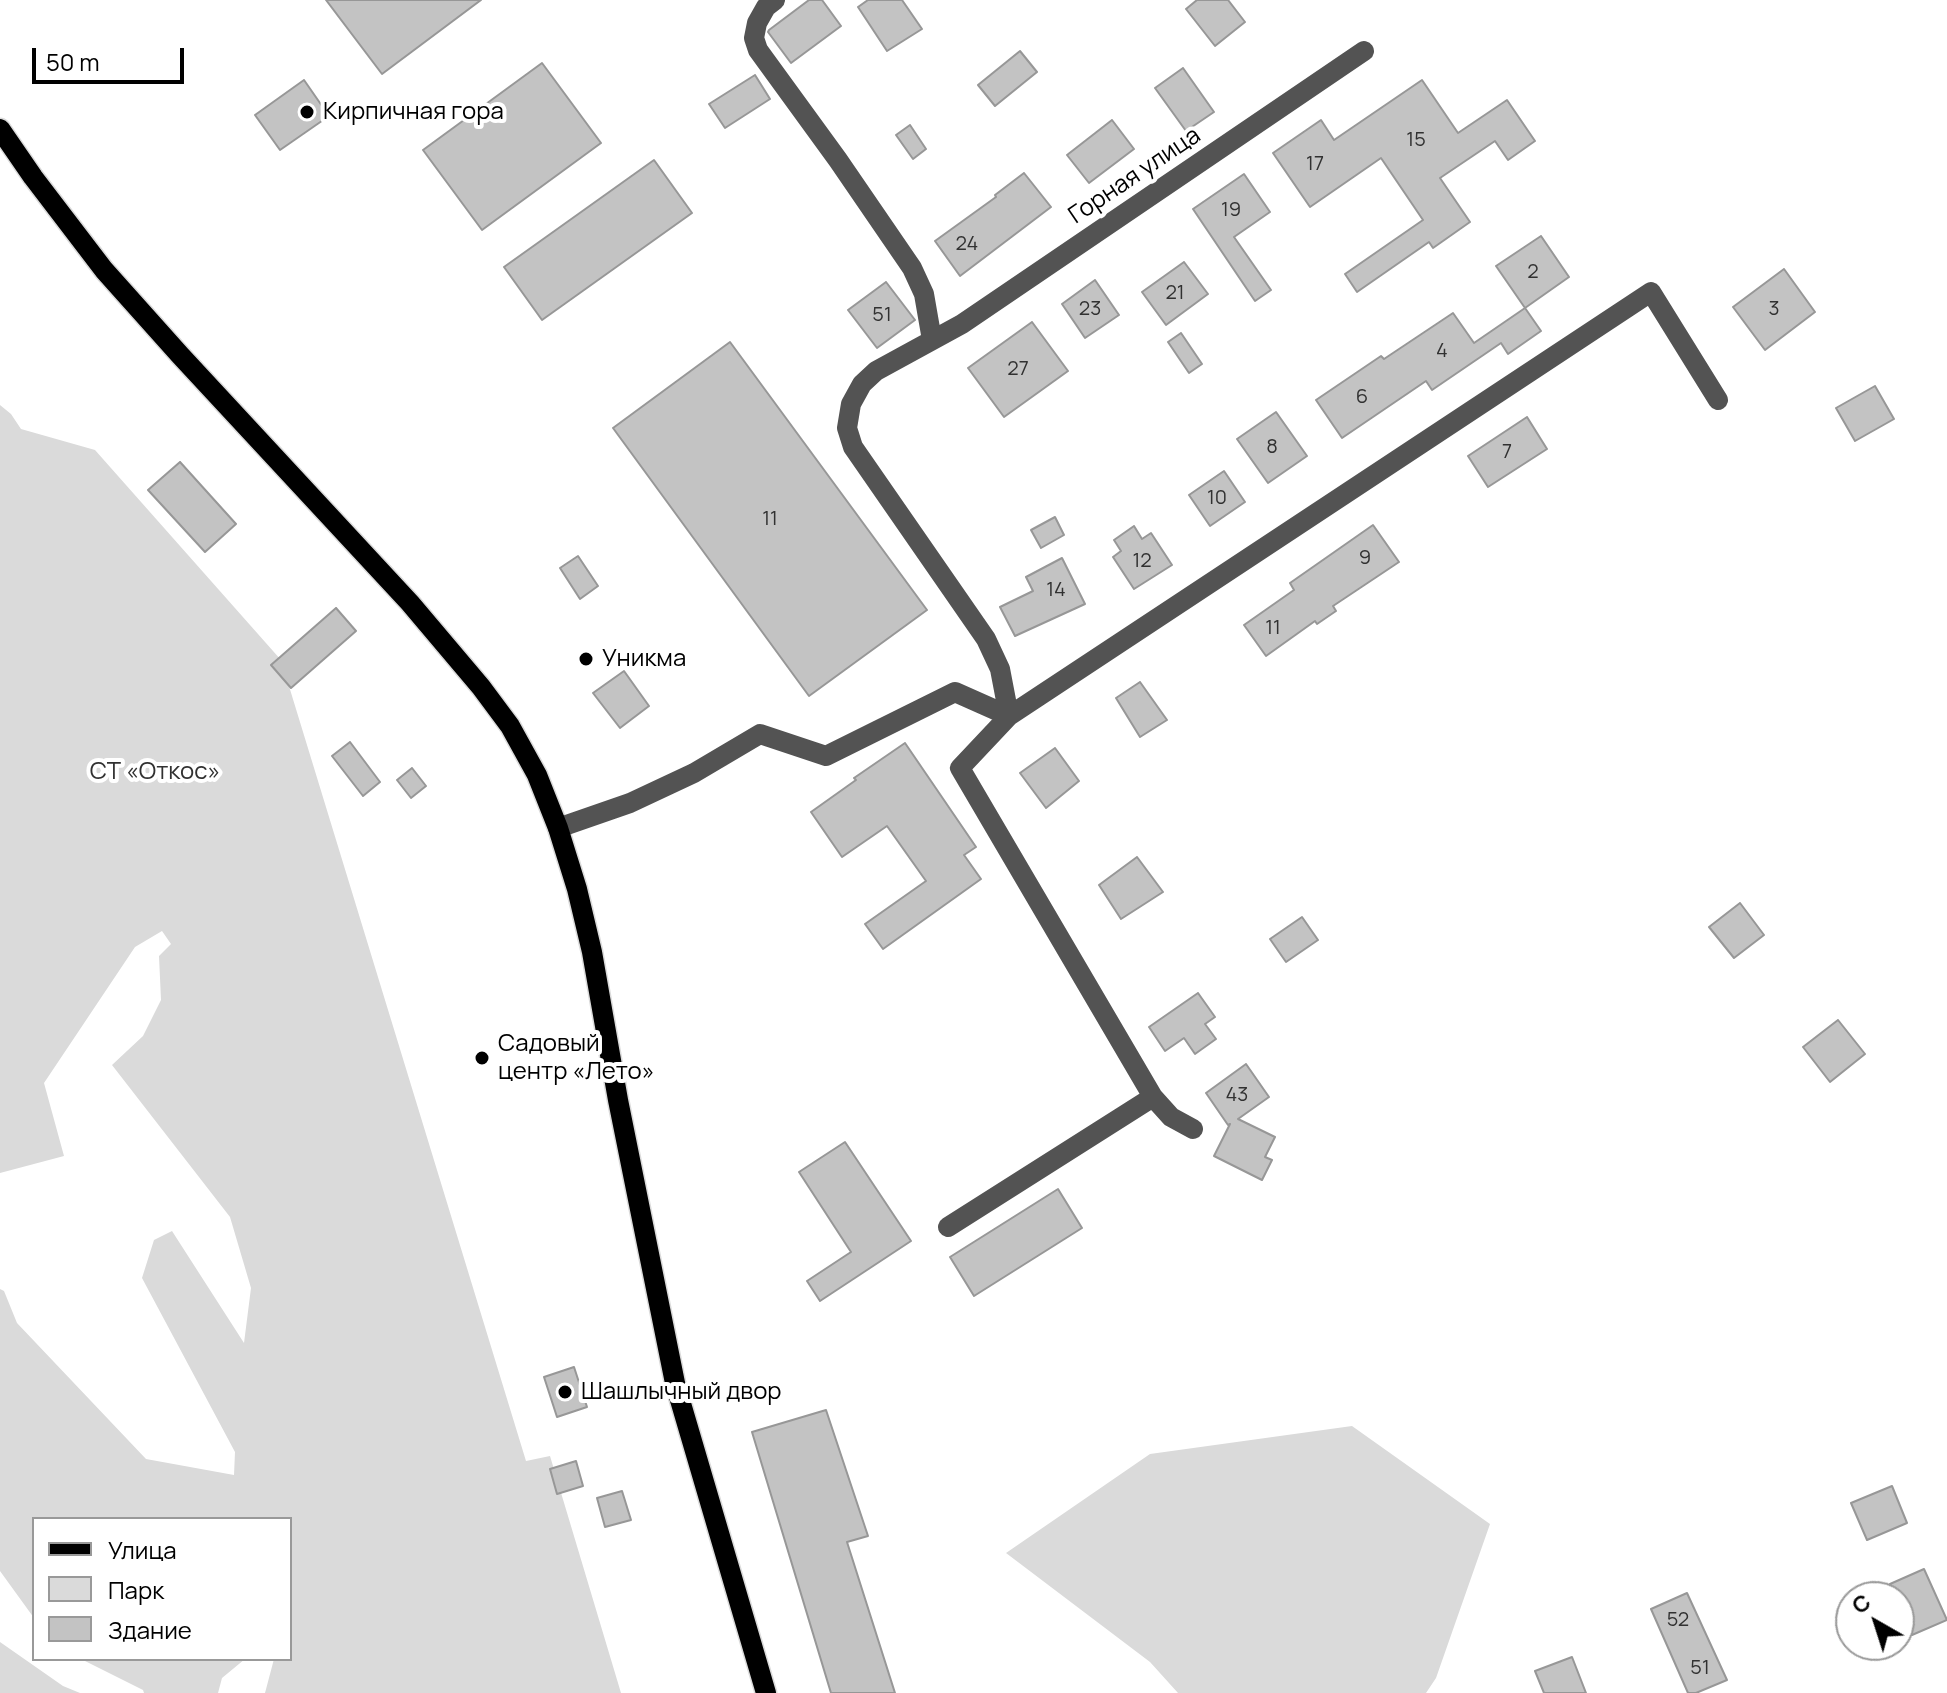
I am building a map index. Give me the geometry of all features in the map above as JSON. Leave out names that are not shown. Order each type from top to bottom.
[{"type":"main road","points":[[0,129],[104,270],[410,603],[481,687],[510,726],[537,775],[577,889],[592,952],[618,1100],[675,1383],[766,1693]]},
{"type":"street","points":[[775,0],[766,7],[757,23],[754,38],[758,50],[912,268],[924,294],[932,340]]},
{"type":"street","name":"Горная улица","points":[[1009,716],[1000,669],[986,639],[853,447],[847,428],[851,404],[862,384],[876,371],[962,324],[1364,51]]},
{"type":"street","points":[[1193,1129],[1171,1117],[1153,1097],[960,768],[1009,716],[1651,292],[1718,400]]},
{"type":"street","points":[[558,828],[630,803],[681,779],[760,734],[826,756],[955,692],[1009,716]]},
{"type":"street","points":[[948,1227],[1153,1097]]},
{"type":"green space","name":"СТ «Откос»","points":[[0,405],[21,429],[95,450],[281,660],[526,1461],[550,1456],[621,1693],[265,1693],[273,1661],[292,1661],[292,1517],[32,1517],[32,1615],[0,1571],[0,1289],[4,1291],[17,1323],[146,1459],[234,1475],[235,1452],[142,1278],[154,1240],[172,1231],[244,1343],[251,1288],[230,1217],[112,1065],[143,1036],[161,1000],[159,956],[171,944],[162,931],[135,947],[44,1083],[64,1156],[0,1173]]},
{"type":"green space","points":[[1352,1426],[1490,1524],[1436,1678],[1426,1693],[1178,1693],[1150,1662],[1006,1553],[1150,1454]]},
{"type":"green space","points":[[0,1642],[63,1686],[80,1693],[0,1693]]},
{"type":"green space","points":[[85,1661],[243,1661],[222,1678],[218,1693],[144,1693]]},
{"type":"building","points":[[326,0],[481,0],[382,74]]},
{"type":"building","points":[[809,0],[822,0],[841,26],[791,63],[768,32]]},
{"type":"building","points":[[868,0],[902,0],[922,29],[887,51],[858,7]]},
{"type":"building","points":[[1197,0],[1228,0],[1245,22],[1215,46],[1186,9]]},
{"type":"building","points":[[1020,51],[1037,72],[995,106],[978,85]]},
{"type":"building","points":[[542,63],[601,143],[482,230],[423,150]]},
{"type":"building","points":[[1183,68],[1214,112],[1186,131],[1155,88]]},
{"type":"building","points":[[755,75],[770,99],[725,128],[709,104]]},
{"type":"building","points":[[304,80],[329,116],[280,150],[255,115]]},
{"type":"building","points":[[1422,80],[1458,133],[1507,100],[1535,141],[1508,160],[1495,141],[1440,178],[1470,222],[1433,248],[1429,242],[1357,292],[1345,274],[1423,220],[1381,158],[1310,207],[1273,153],[1321,120],[1334,140]]},
{"type":"building","points":[[1112,120],[1134,149],[1089,183],[1067,155]]},
{"type":"building","points":[[910,125],[926,149],[913,159],[896,135]]},
{"type":"building","points":[[654,160],[692,213],[542,320],[504,267]]},
{"type":"building","points":[[1024,173],[1051,207],[960,276],[935,241]]},
{"type":"building","points":[[1244,174],[1270,212],[1234,237],[1271,290],[1255,301],[1193,209]]},
{"type":"building","points":[[1541,236],[1569,277],[1525,308],[1496,266]]},
{"type":"building","points":[[1184,262],[1208,294],[1166,325],[1142,292]]},
{"type":"building","points":[[1784,269],[1815,312],[1765,350],[1733,307]]},
{"type":"building","points":[[1095,280],[1119,315],[1085,338],[1062,304]]},
{"type":"building","points":[[886,282],[915,320],[877,348],[848,310]]},
{"type":"building","points":[[1525,308],[1541,331],[1508,354],[1501,343],[1432,390],[1426,381],[1342,438],[1316,400],[1453,313],[1474,343]]},
{"type":"building","points":[[1032,322],[1068,371],[1004,417],[968,368]]},
{"type":"building","points":[[1181,333],[1202,364],[1189,373],[1168,342]]},
{"type":"building","points":[[730,342],[927,610],[809,696],[613,428]]},
{"type":"building","points":[[1875,386],[1894,419],[1855,441],[1836,408]]},
{"type":"building","points":[[1276,412],[1307,456],[1268,483],[1237,439]]},
{"type":"building","points":[[1527,417],[1547,449],[1488,487],[1468,456]]},
{"type":"building","points":[[180,462],[236,524],[205,552],[148,490]]},
{"type":"building","points":[[1224,471],[1245,502],[1210,526],[1189,495]]},
{"type":"building","points":[[1055,517],[1064,535],[1041,548],[1031,530]]},
{"type":"building","points":[[1373,525],[1399,562],[1333,606],[1336,611],[1317,624],[1315,621],[1266,656],[1244,625],[1294,590],[1290,583]]},
{"type":"building","points":[[1134,526],[1142,539],[1151,533],[1172,565],[1134,589],[1113,557],[1121,551],[1114,540]]},
{"type":"building","points":[[578,556],[598,586],[580,599],[560,568]]},
{"type":"building","points":[[1062,558],[1085,604],[1015,636],[1000,607],[1033,591],[1026,577]]},
{"type":"building","points":[[336,608],[356,631],[291,688],[271,665]]},
{"type":"building","points":[[624,671],[649,706],[620,728],[593,693]]},
{"type":"building","points":[[1140,682],[1167,720],[1140,737],[1116,698]]},
{"type":"building","points":[[350,742],[380,782],[363,796],[332,756]]},
{"type":"building","points":[[905,743],[976,847],[964,855],[981,879],[883,949],[865,924],[926,881],[887,826],[842,857],[811,812]]},
{"type":"building","points":[[1055,748],[1079,781],[1046,808],[1020,773]]},
{"type":"building","points":[[412,768],[426,786],[411,798],[397,780]]},
{"type":"building","points":[[1137,857],[1163,892],[1121,919],[1099,885]]},
{"type":"building","points":[[1740,903],[1764,935],[1734,958],[1709,927]]},
{"type":"building","points":[[1302,917],[1318,940],[1286,962],[1270,939]]},
{"type":"building","points":[[1198,993],[1215,1017],[1205,1024],[1216,1039],[1195,1054],[1184,1038],[1165,1051],[1149,1027]]},
{"type":"building","points":[[1838,1020],[1865,1054],[1830,1082],[1803,1047]]},
{"type":"building","points":[[1246,1064],[1269,1097],[1238,1119],[1275,1137],[1265,1157],[1272,1160],[1262,1180],[1214,1156],[1230,1124],[1206,1093]]},
{"type":"building","points":[[845,1142],[911,1241],[820,1301],[807,1281],[851,1252],[799,1172]]},
{"type":"building","points":[[1058,1189],[1082,1228],[974,1296],[950,1257]]},
{"type":"building","name":"Шашлычный двор","points":[[574,1367],[587,1407],[557,1417],[544,1377]]},
{"type":"building","points":[[826,1410],[868,1536],[847,1542],[895,1693],[831,1693],[752,1432]]},
{"type":"building","points":[[576,1461],[583,1486],[557,1494],[550,1469]]},
{"type":"building","points":[[1892,1486],[1907,1523],[1867,1540],[1851,1503]]},
{"type":"building","points":[[622,1491],[631,1520],[605,1527],[597,1498]]},
{"type":"building","points":[[1924,1569],[1947,1620],[1915,1634],[1915,1581],[1897,1581]]},
{"type":"building","points":[[1687,1593],[1727,1680],[1696,1693],[1688,1693],[1651,1609]]},
{"type":"building","points":[[1572,1657],[1586,1693],[1544,1693],[1535,1671]]},
{"type":"place","name":"Кирпичная гора","points":[[307,112]]},
{"type":"place","name":"Уникма","points":[[586,659]]},
{"type":"place","name":"Садовый центр «Лето»","points":[[482,1058]]},
{"type":"place","name":"Шашлычный двор","points":[[565,1392]]}]
